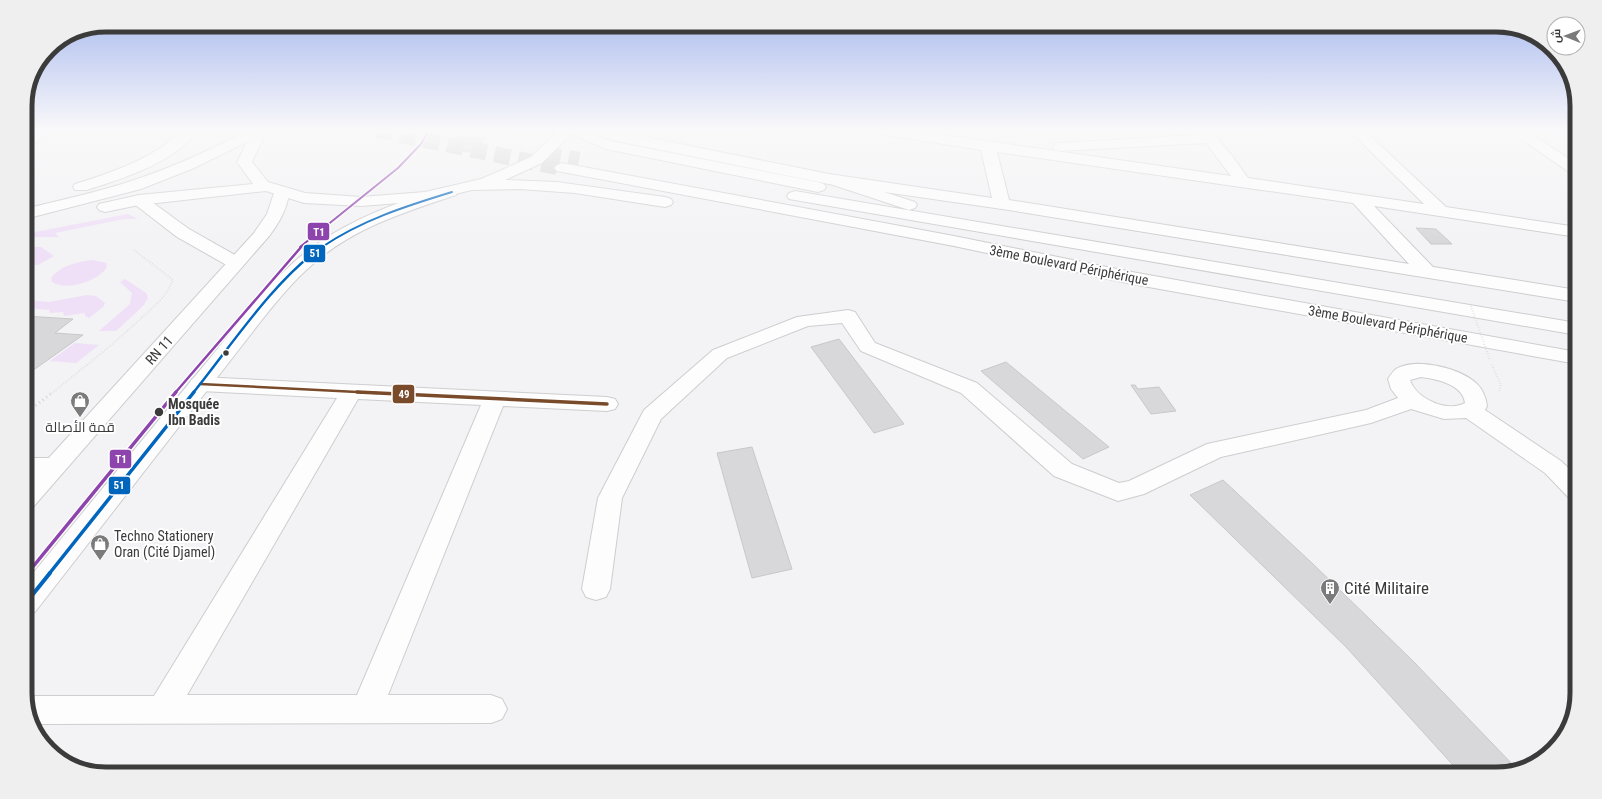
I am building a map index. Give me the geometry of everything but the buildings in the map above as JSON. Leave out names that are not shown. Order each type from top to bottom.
[{"type":"main road","points":[[32,203],[92,184],[133,167]]},
{"type":"main road","points":[[32,212],[118,191],[156,178],[180,167]]},
{"type":"main road","points":[[245,167],[251,177],[273,190],[317,201],[361,202],[416,198],[452,192]]},
{"type":"main road","points":[[32,595],[200,384],[293,272],[322,248],[353,228],[389,212],[504,176],[522,167]]},
{"type":"main road","name":"3ème Boulevard Périphérique","points":[[622,167],[1570,328]]},
{"type":"main road","points":[[717,167],[841,192],[919,210],[988,229]]},
{"type":"main road","points":[[770,167],[829,179],[1002,204],[1570,295]]},
{"type":"main road","points":[[993,167],[1002,204]]},
{"type":"main road","points":[[1135,167],[1570,231]]},
{"type":"main road","points":[[1233,167],[1243,182]]},
{"type":"main road","points":[[1395,167],[1441,212]]},
{"type":"main road","name":"3ème Boulevard Périphérique","points":[[562,168],[818,215],[1132,278],[1570,357]]},
{"type":"main road","points":[[829,179],[875,193],[919,210]]},
{"type":"main road","points":[[474,186],[520,184],[596,191],[1132,278]]},
{"type":"main road","points":[[32,222],[139,200],[273,190]]},
{"type":"main road","name":"RN 11","points":[[32,492],[274,220],[280,204],[273,190]]},
{"type":"main road","points":[[139,200],[183,233],[236,263]]},
{"type":"main road","points":[[1359,200],[1428,273]]},
{"type":"main road","points":[[596,589],[610,498],[652,415],[720,354],[804,321],[848,316],[868,347],[969,388],[1063,470],[1118,492],[1135,488],[1215,450],[1371,416],[1414,400]]},
{"type":"main road","points":[[1411,371],[1433,372],[1454,379],[1473,393],[1477,401],[1476,406],[1471,411],[1460,414],[1431,409],[1414,400],[1404,392],[1399,385],[1399,379],[1403,374],[1411,371]]},
{"type":"main road","points":[[200,384],[608,404]]},
{"type":"main road","points":[[162,710],[352,391]]},
{"type":"main road","points":[[366,710],[495,398]]},
{"type":"main road","points":[[1471,411],[1554,467],[1570,484]]},
{"type":"main road","points":[[32,466],[56,466]]},
{"type":"main road","points":[[34,710],[491,709]]},
{"type":"path","points":[[32,409],[112,346],[162,298],[171,287],[173,280],[134,250]]},
{"type":"path","points":[[1470,304],[1490,360],[1501,384]]},
{"type":"shaded area","points":[[128,214],[138,219],[124,219],[55,233],[59,237],[32,238],[32,233]]},
{"type":"shaded area","points":[[32,247],[41,247],[54,256],[38,265],[32,265]]},
{"type":"shaded area","points":[[93,260],[106,263],[107,267],[89,281],[81,284],[66,286],[58,285],[52,282],[51,278],[64,267],[75,263]]},
{"type":"shaded area","points":[[125,279],[146,293],[148,298],[143,306],[116,331],[99,331],[130,304],[132,293],[120,282]]},
{"type":"shaded area","points":[[87,295],[96,296],[105,303],[104,306],[89,318],[85,316],[85,313],[64,316],[63,312],[49,313],[50,310],[32,309],[32,301],[49,302]]},
{"type":"shaded area","points":[[75,343],[99,345],[76,363],[50,361]]},
{"type":"transit line","name":"T1","points":[[32,567],[159,412],[295,252],[354,202],[399,167]]},
{"type":"transit line","name":"51","points":[[32,595],[252,319],[291,275],[321,248],[351,229],[384,214],[452,192]]},
{"type":"transit line","name":"49","points":[[200,384],[607,404]]},
{"type":"place","name":"Mosquée Ibn Badis","points":[[159,412]]},
{"type":"place","name":"قمة الأصالة","points":[[80,418]]},
{"type":"place","name":"Techno Stationery Oran (Cité Djamel)","points":[[100,561]]},
{"type":"place","name":"Cité Militaire","points":[[1330,605]]}]
